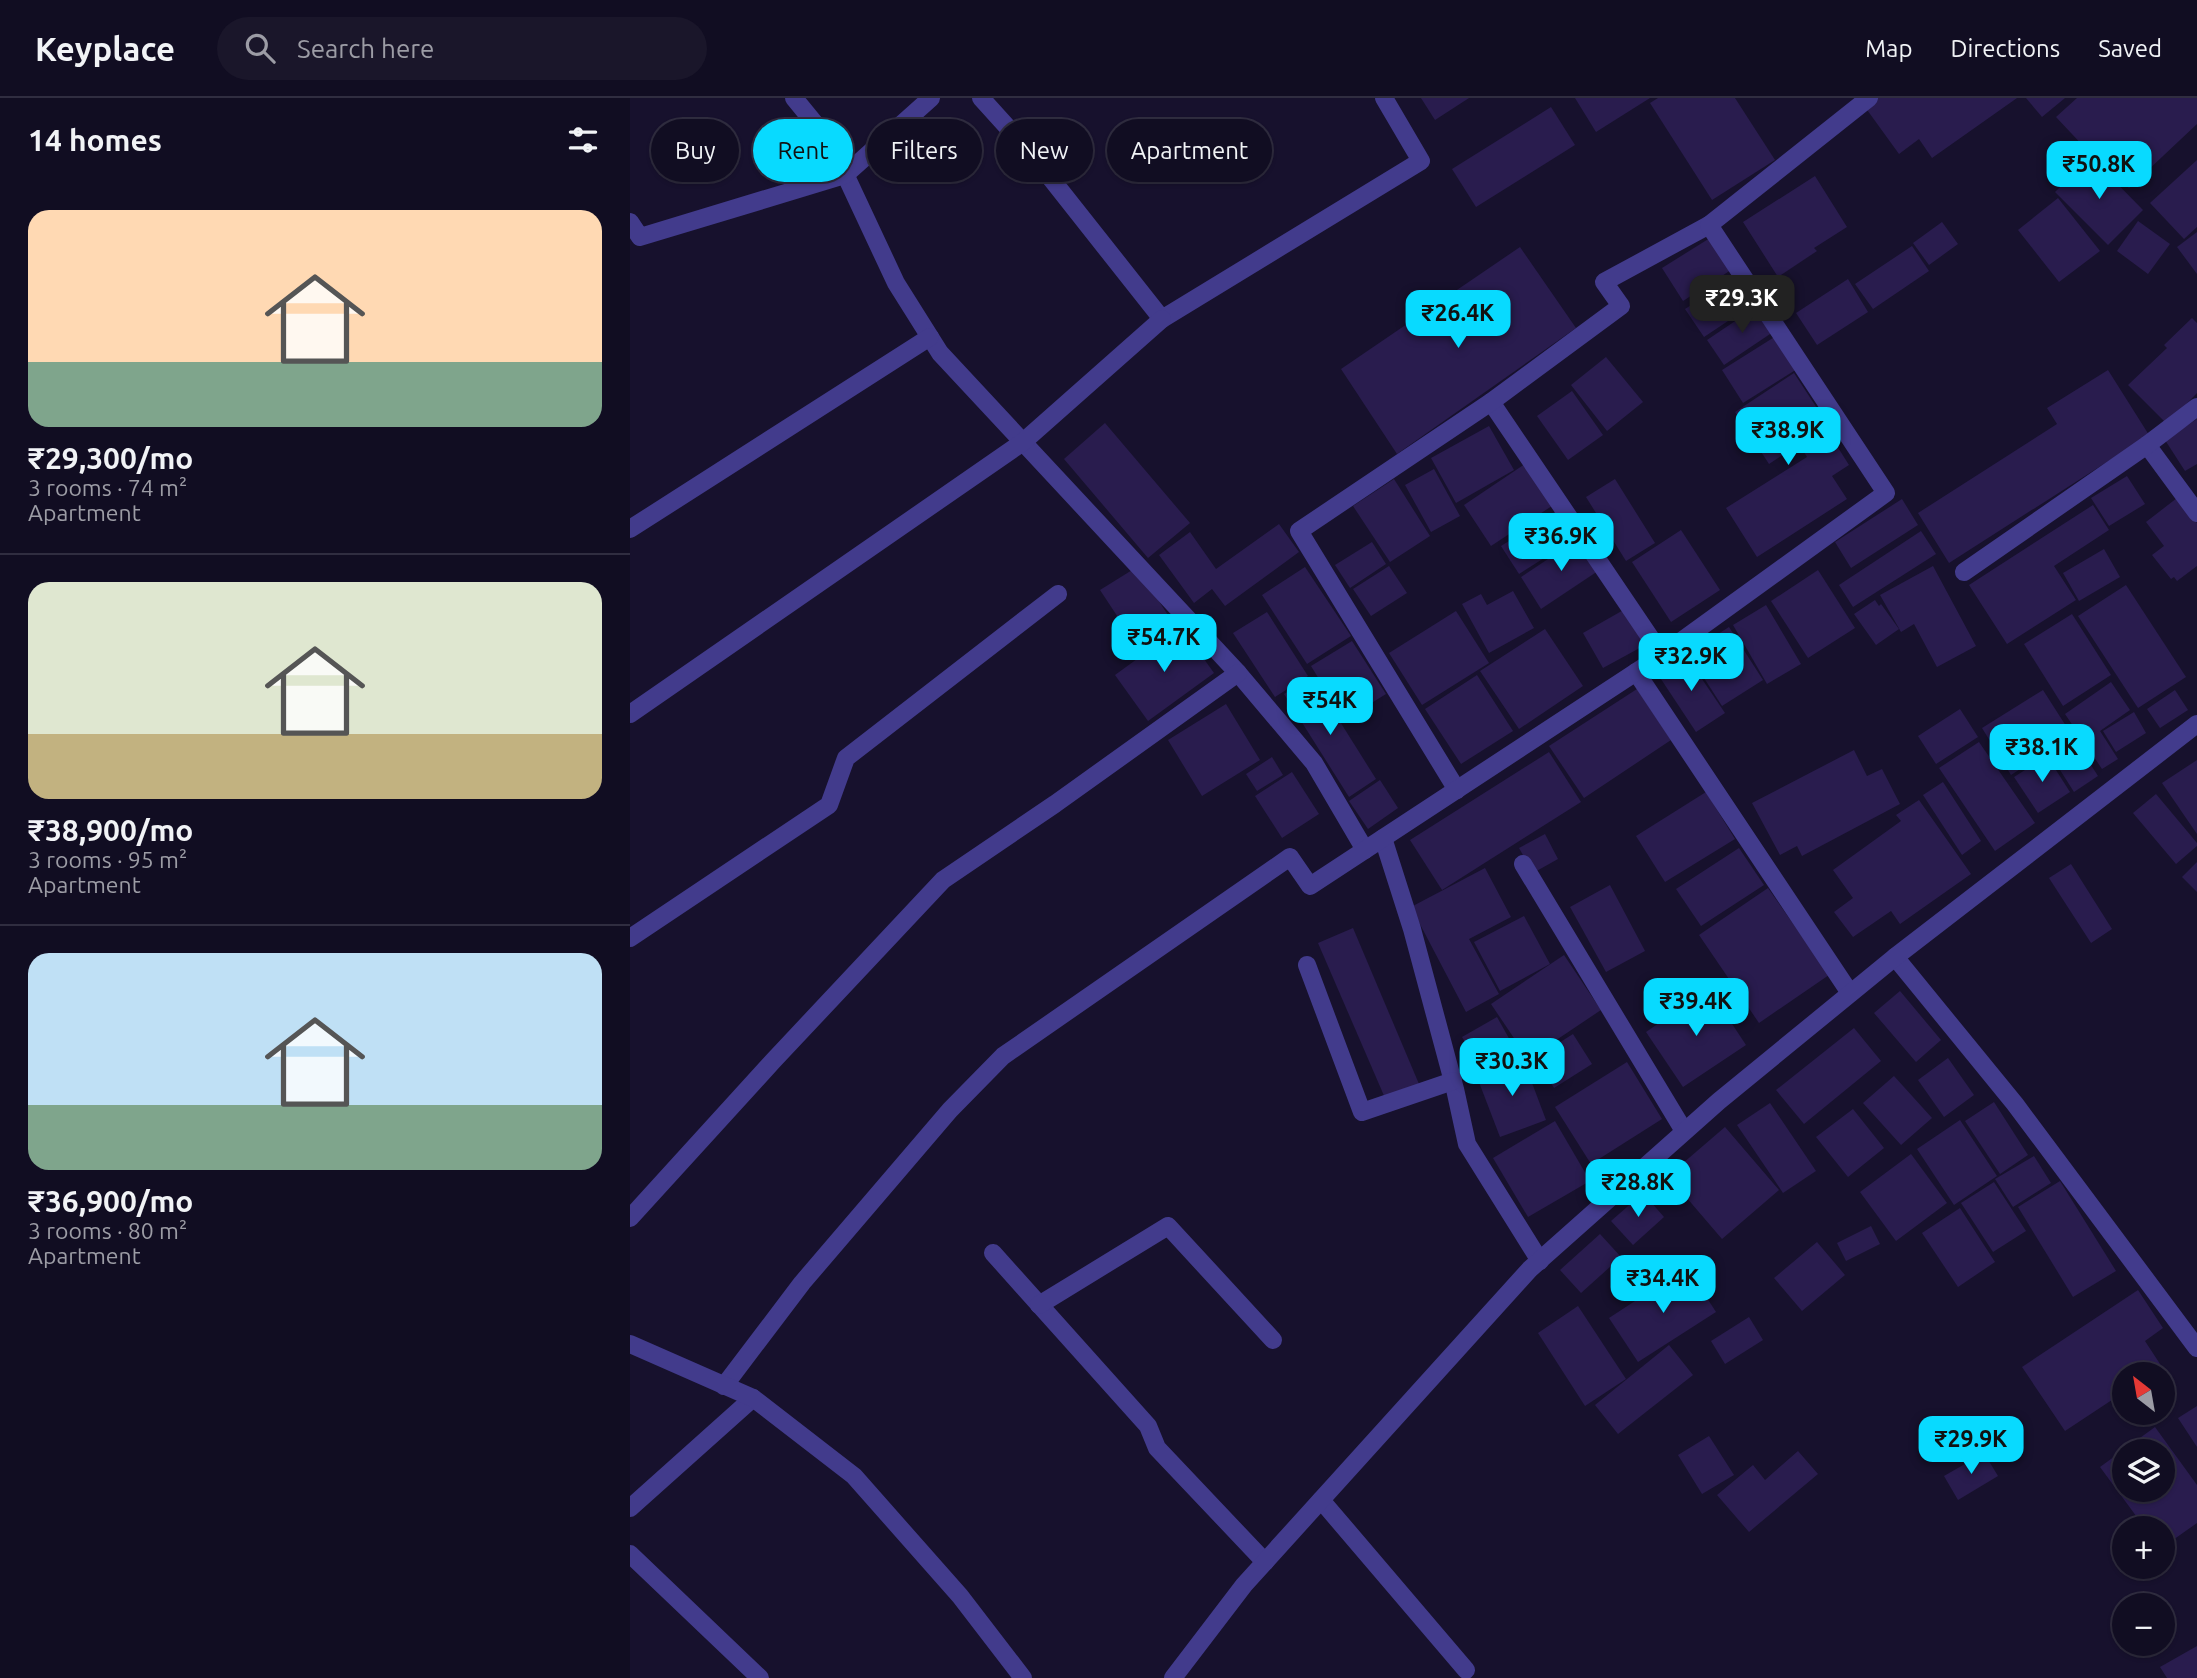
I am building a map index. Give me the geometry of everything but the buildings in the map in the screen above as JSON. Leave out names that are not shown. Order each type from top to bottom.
[{"type":"street","points":[[794,98],[811,119]]},
{"type":"street","points":[[853,167],[931,98]]},
{"type":"street","points":[[981,98],[1030,152],[1161,319]]},
{"type":"street","points":[[630,714],[1023,442],[1161,319],[1421,161],[1384,98]]},
{"type":"street","points":[[1457,790],[1299,531],[1492,402],[1621,306],[1604,282],[1709,226],[1869,98]]},
{"type":"street","points":[[633,232],[816,182]]},
{"type":"street","points":[[849,182],[896,283],[940,353],[1238,673],[1314,763],[1365,850]]},
{"type":"street","points":[[724,1386],[811,1272],[950,1110],[1003,1056],[1290,857],[1310,886],[1662,655],[1886,493],[1709,226]]},
{"type":"street","points":[[630,529],[930,337]]},
{"type":"street","points":[[1492,402],[1662,655]]},
{"type":"street","points":[[1964,572],[2147,445],[2197,407]]},
{"type":"street","points":[[2147,445],[2197,513]]},
{"type":"street","points":[[630,938],[829,805],[845,758],[1058,594]]},
{"type":"street","points":[[1636,672],[1850,993]]},
{"type":"street","points":[[630,1219],[773,1061],[943,880],[1055,804],[1238,673]]},
{"type":"street","points":[[1173,1678],[1244,1585],[1540,1261],[1685,1131],[1850,993],[2197,724]]},
{"type":"street","points":[[1383,838],[1412,929],[1467,1144],[1540,1261]]},
{"type":"street","points":[[1523,864],[1685,1131]]},
{"type":"street","points":[[1895,957],[2015,1104],[2197,1348]]},
{"type":"street","points":[[1307,965],[1362,1112],[1453,1081]]},
{"type":"street","points":[[1039,1305],[1168,1226],[1273,1340]]},
{"type":"street","points":[[993,1253],[1148,1426],[1157,1448],[1265,1562]]},
{"type":"street","points":[[630,1344],[753,1398],[854,1476],[960,1596],[1023,1678]]},
{"type":"street","points":[[630,1508],[753,1398]]},
{"type":"street","points":[[1321,1500],[1466,1670]]},
{"type":"street","points":[[630,1554],[761,1678]]}]
